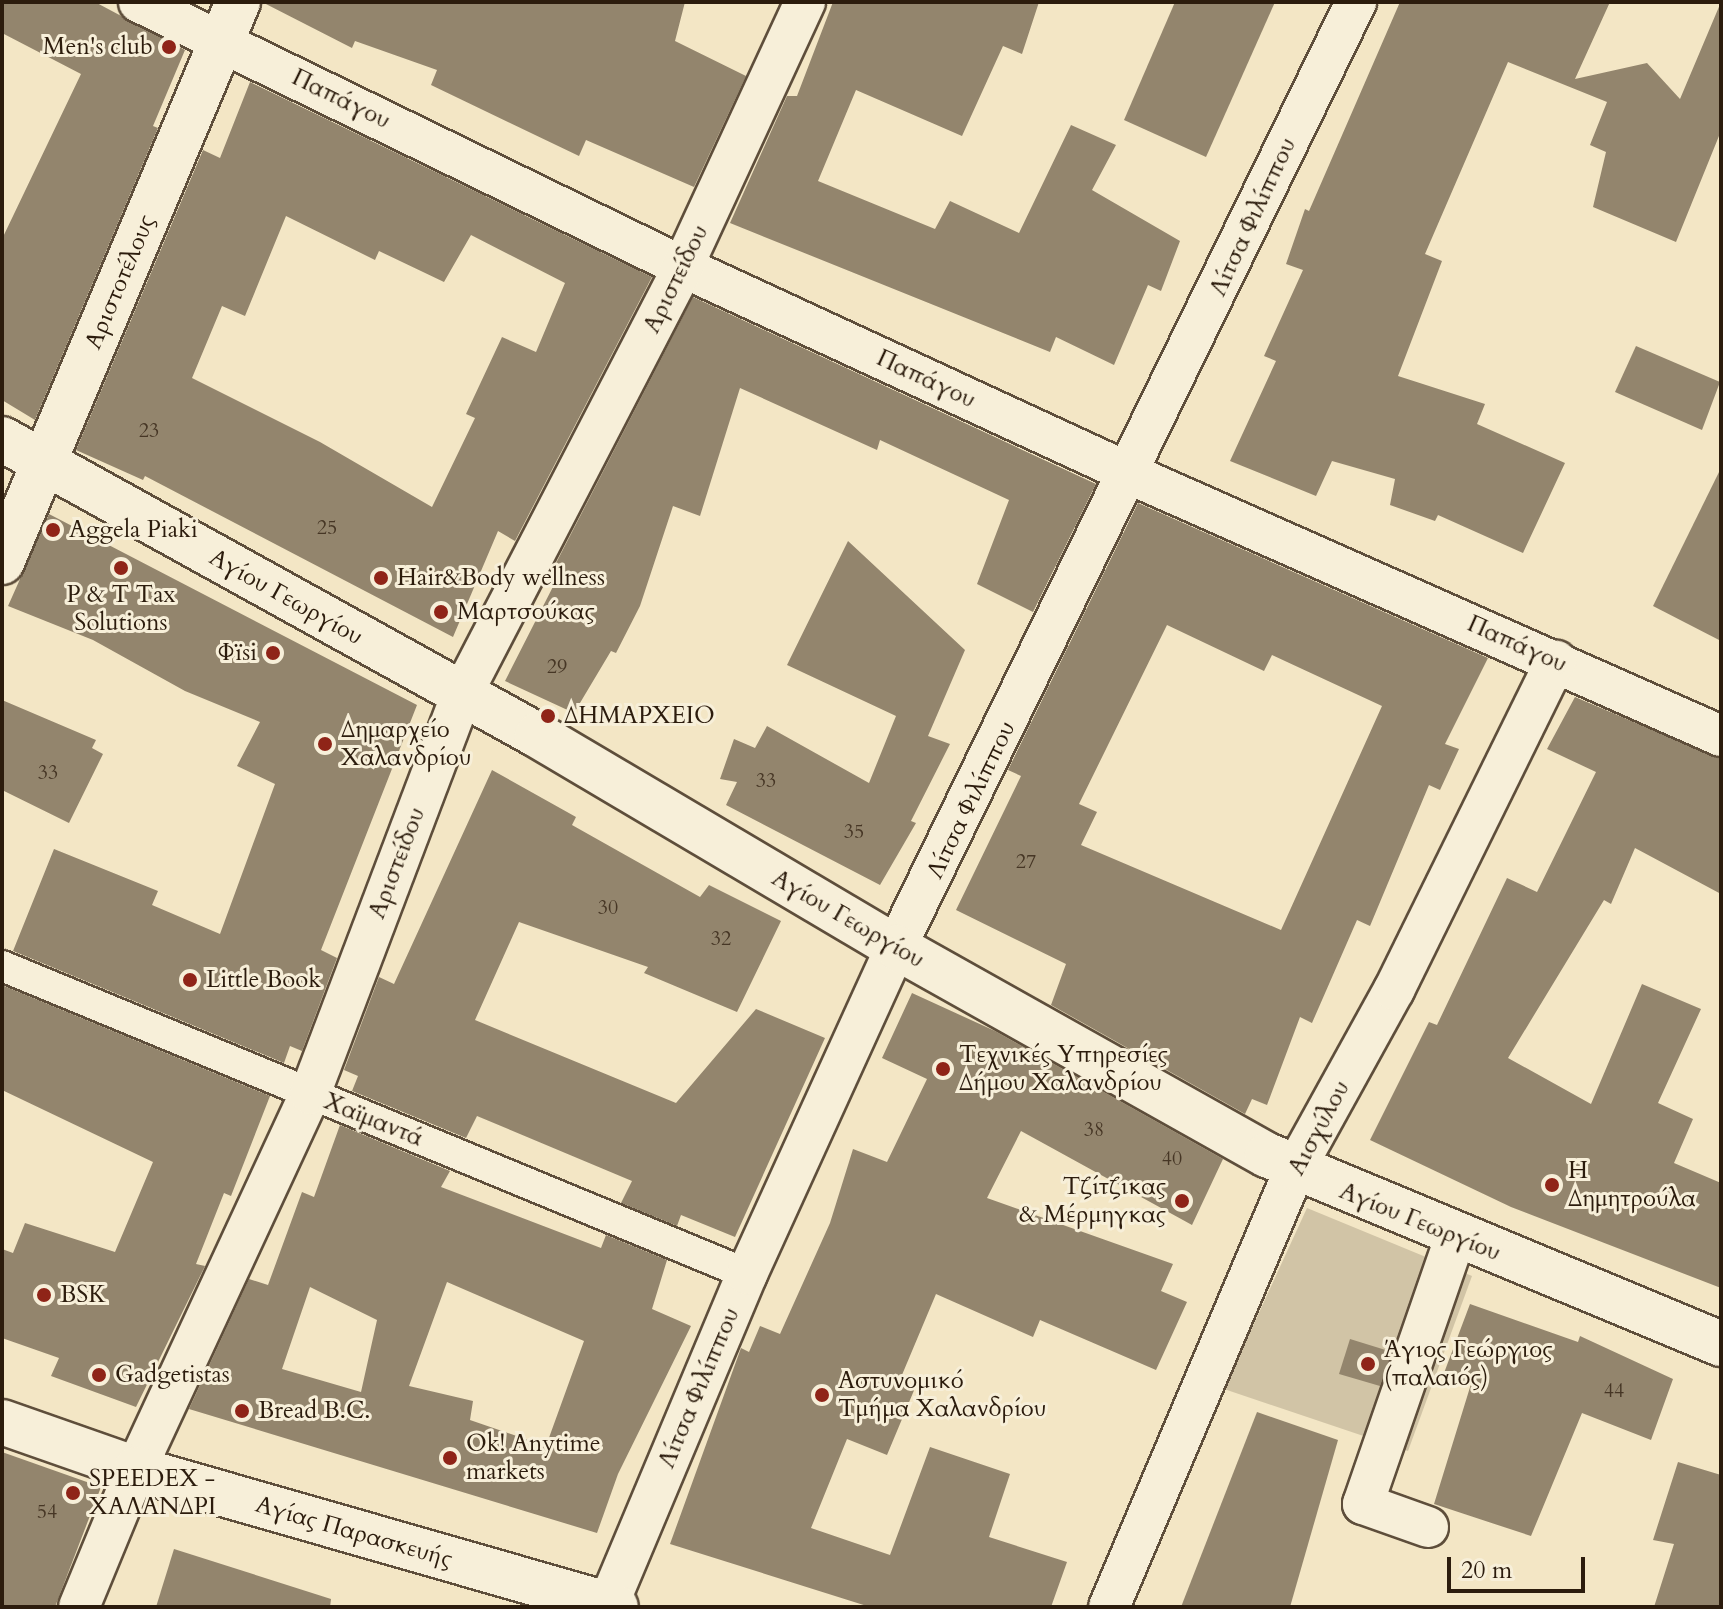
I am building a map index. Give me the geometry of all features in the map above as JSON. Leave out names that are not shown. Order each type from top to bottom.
[{"type":"street","name":"Παπάγου","points":[[139,2],[230,21],[683,267],[1130,474],[1721,736]]},
{"type":"street","name":"Αριστείδου","points":[[79,1607],[136,1469],[310,1094],[462,694],[683,267],[805,2]]},
{"type":"street","name":"Λίτσα Φιλίππου","points":[[610,1606],[747,1274],[896,947],[1130,474],[1356,2]]},
{"type":"street","name":"Αριστοτέλους","points":[[2,562],[230,21]]},
{"type":"street","name":"Αγίου Γεωργίου","points":[[2,439],[462,694],[896,947],[1295,1169],[1721,1344]]},
{"type":"street","name":"Αισχύλου","points":[[1109,1607],[1295,1169],[1394,990],[1556,661]]},
{"type":"street","name":"Χαϊμαντά","points":[[2,966],[747,1274]]},
{"type":"street","points":[[1428,1527],[1363,1504],[1456,1236]]},
{"type":"street","name":"Αγίας Παρασκευής","points":[[2,1422],[136,1469],[610,1606]]},
{"type":"shaded area","points":[[1307,1208],[1472,1276],[1408,1451],[1224,1389]]},
{"type":"building","points":[[2,2],[95,2],[185,50],[153,126],[158,128],[35,420],[2,400],[2,239],[81,74],[2,33]]},
{"type":"building","points":[[262,2],[685,2],[675,41],[746,76],[694,187],[586,140],[579,156],[431,85],[437,70],[355,41],[352,48]]},
{"type":"building","points":[[833,2],[1039,2],[1022,54],[1003,46],[962,136],[856,90],[818,181],[935,229],[950,201],[1019,233],[1071,125],[1116,145],[1092,190],[1180,241],[1161,291],[1148,285],[1114,365],[1056,337],[1050,352],[730,223],[787,96],[797,96]]},
{"type":"building","points":[[1175,2],[1275,2],[1206,157],[1124,120]]},
{"type":"building","points":[[1400,2],[1610,2],[1575,79],[1647,63],[1680,99],[1721,2],[1721,131],[1676,242],[1593,207],[1606,152],[1590,145],[1607,102],[1508,62],[1425,254],[1442,261],[1398,376],[1485,404],[1477,424],[1565,463],[1523,553],[1438,515],[1435,521],[1390,505],[1395,479],[1332,461],[1316,496],[1230,461],[1276,361],[1264,356],[1303,270],[1286,264],[1305,209],[1309,211]]},
{"type":"building","points":[[250,82],[652,277],[515,541],[498,531],[453,637],[145,476],[143,480],[76,450],[203,150],[220,158]],"holes":[[[286,216],[375,260],[379,251],[444,282],[471,235],[565,283],[536,352],[502,337],[466,414],[475,418],[432,507],[320,442],[192,378],[222,306],[245,316]]]},
{"type":"building","points":[[693,297],[1096,484],[1033,612],[977,584],[1009,500],[880,440],[877,450],[740,388],[700,516],[673,506],[640,606],[616,653],[611,651],[574,713],[505,681],[562,569],[555,565]]},
{"type":"building","points":[[1636,346],[1720,382],[1702,430],[1615,392]]},
{"type":"building","points":[[1721,468],[1721,641],[1653,606]]},
{"type":"building","points":[[1138,503],[1488,658],[1445,744],[1459,749],[1440,790],[1429,785],[1370,926],[1357,920],[1312,1023],[1300,1017],[1267,1105],[1252,1099],[1245,1114],[1051,1005],[1066,964],[956,910],[1021,776],[1008,770]],"holes":[[[1167,625],[1264,671],[1272,655],[1382,706],[1281,930],[1081,845],[1097,812],[1079,804]]]},
{"type":"building","points":[[49,514],[417,705],[321,950],[337,958],[302,1051],[290,1046],[284,1063],[13,951],[54,849],[158,891],[152,905],[220,934],[275,784],[237,766],[260,722],[185,691],[93,640],[8,606]]},
{"type":"building","points":[[848,541],[965,650],[928,736],[950,744],[911,821],[916,823],[880,885],[726,805],[737,782],[720,779],[734,739],[755,748],[767,726],[869,783],[896,716],[787,665]]},
{"type":"building","points":[[1575,697],[1721,759],[1721,894],[1635,848],[1611,904],[1604,900],[1508,1058],[1591,1104],[1642,984],[1701,1009],[1658,1103],[1693,1119],[1674,1163],[1721,1183],[1721,1288],[1511,1207],[1370,1140],[1429,1022],[1437,1025],[1507,878],[1537,892],[1596,772],[1547,749]]},
{"type":"building","points":[[2,700],[96,740],[92,748],[103,754],[69,823],[2,790]]},
{"type":"building","points":[[492,770],[576,817],[572,825],[700,897],[709,885],[781,921],[737,1012],[644,973],[648,967],[519,922],[475,1020],[676,1103],[756,1009],[825,1038],[735,1237],[681,1215],[677,1226],[621,1203],[632,1181],[477,1116],[466,1138],[352,1091],[358,1076],[344,1070],[379,977],[394,984]]},
{"type":"building","points":[[2,985],[270,1096],[231,1196],[224,1193],[196,1264],[205,1266],[136,1407],[51,1376],[59,1358],[2,1338],[2,1249],[13,1253],[25,1223],[115,1252],[153,1162],[2,1090]]},
{"type":"building","points":[[912,993],[995,1031],[1223,1159],[1192,1225],[1021,1131],[987,1198],[1173,1264],[1161,1291],[1187,1302],[1156,1370],[1040,1320],[1033,1337],[936,1294],[899,1382],[915,1388],[887,1455],[847,1439],[811,1528],[890,1555],[930,1447],[1010,1474],[989,1537],[1067,1562],[1051,1607],[870,1607],[670,1544],[741,1348],[749,1352],[760,1326],[780,1334],[830,1223],[853,1149],[887,1162],[927,1079],[882,1058]]},
{"type":"building","points":[[340,1125],[450,1171],[441,1187],[601,1248],[606,1235],[667,1260],[652,1309],[691,1326],[618,1474],[597,1533],[189,1409],[249,1279],[268,1285],[302,1192],[314,1197]],"holes":[[[447,1282],[584,1341],[546,1446],[470,1420],[473,1401],[409,1386]],[[310,1287],[377,1320],[361,1392],[282,1369]]]},
{"type":"building","points":[[1470,1304],[1578,1342],[1580,1336],[1673,1379],[1651,1440],[1582,1413],[1531,1536],[1434,1504],[1471,1384],[1444,1373]]},
{"type":"building","name":"Άγιος Γεώργιος (παλαιός)","points":[[1350,1339],[1392,1352],[1380,1386],[1339,1374]]},
{"type":"building","points":[[1257,1412],[1338,1440],[1290,1607],[1181,1607]]},
{"type":"building","points":[[2,1452],[101,1487],[55,1607],[2,1607]]},
{"type":"building","points":[[1678,1462],[1721,1475],[1721,1607],[1654,1607],[1674,1544],[1653,1540]]},
{"type":"building","points":[[174,1549],[331,1599],[330,1607],[156,1607]]},
{"type":"place","name":"Men's club","points":[[169,47]]},
{"type":"place","name":"Aggela Piaki","points":[[53,530]]},
{"type":"place","name":"P & T Tax Solutions","points":[[121,568]]},
{"type":"place","name":"Hair&Body wellness","points":[[381,578]]},
{"type":"place","name":"Μαρτσούκας","points":[[441,612]]},
{"type":"place","name":"Φïsi","points":[[273,653]]},
{"type":"place","name":"ΔΗΜΑΡΧΕΙΟ","points":[[548,716]]},
{"type":"place","name":"Δημαρχείο Χαλανδρίου","points":[[325,744]]},
{"type":"place","name":"Little Book","points":[[190,980]]},
{"type":"place","name":"Τεχνικές Υπηρεσίες Δήμου Χαλανδρίου","points":[[943,1069]]},
{"type":"place","name":"Η Δημητρούλα","points":[[1552,1185]]},
{"type":"place","name":"Τζίτζικας & Μέρμηγκας","points":[[1182,1201]]},
{"type":"place","name":"BSK","points":[[44,1295]]},
{"type":"place","name":"Άγιος Γεώργιος (παλαιός)","points":[[1368,1364]]},
{"type":"place","name":"Gadgetistas","points":[[99,1375]]},
{"type":"place","name":"Αστυνομικό Τμήμα Χαλανδρίου","points":[[822,1395]]},
{"type":"place","name":"Bread B.C.","points":[[242,1411]]},
{"type":"place","name":"Ok! Anytime markets","points":[[450,1458]]},
{"type":"place","name":"SPEEDEX - ΧΑΛΑΝΔΡΙ","points":[[73,1493]]}]
